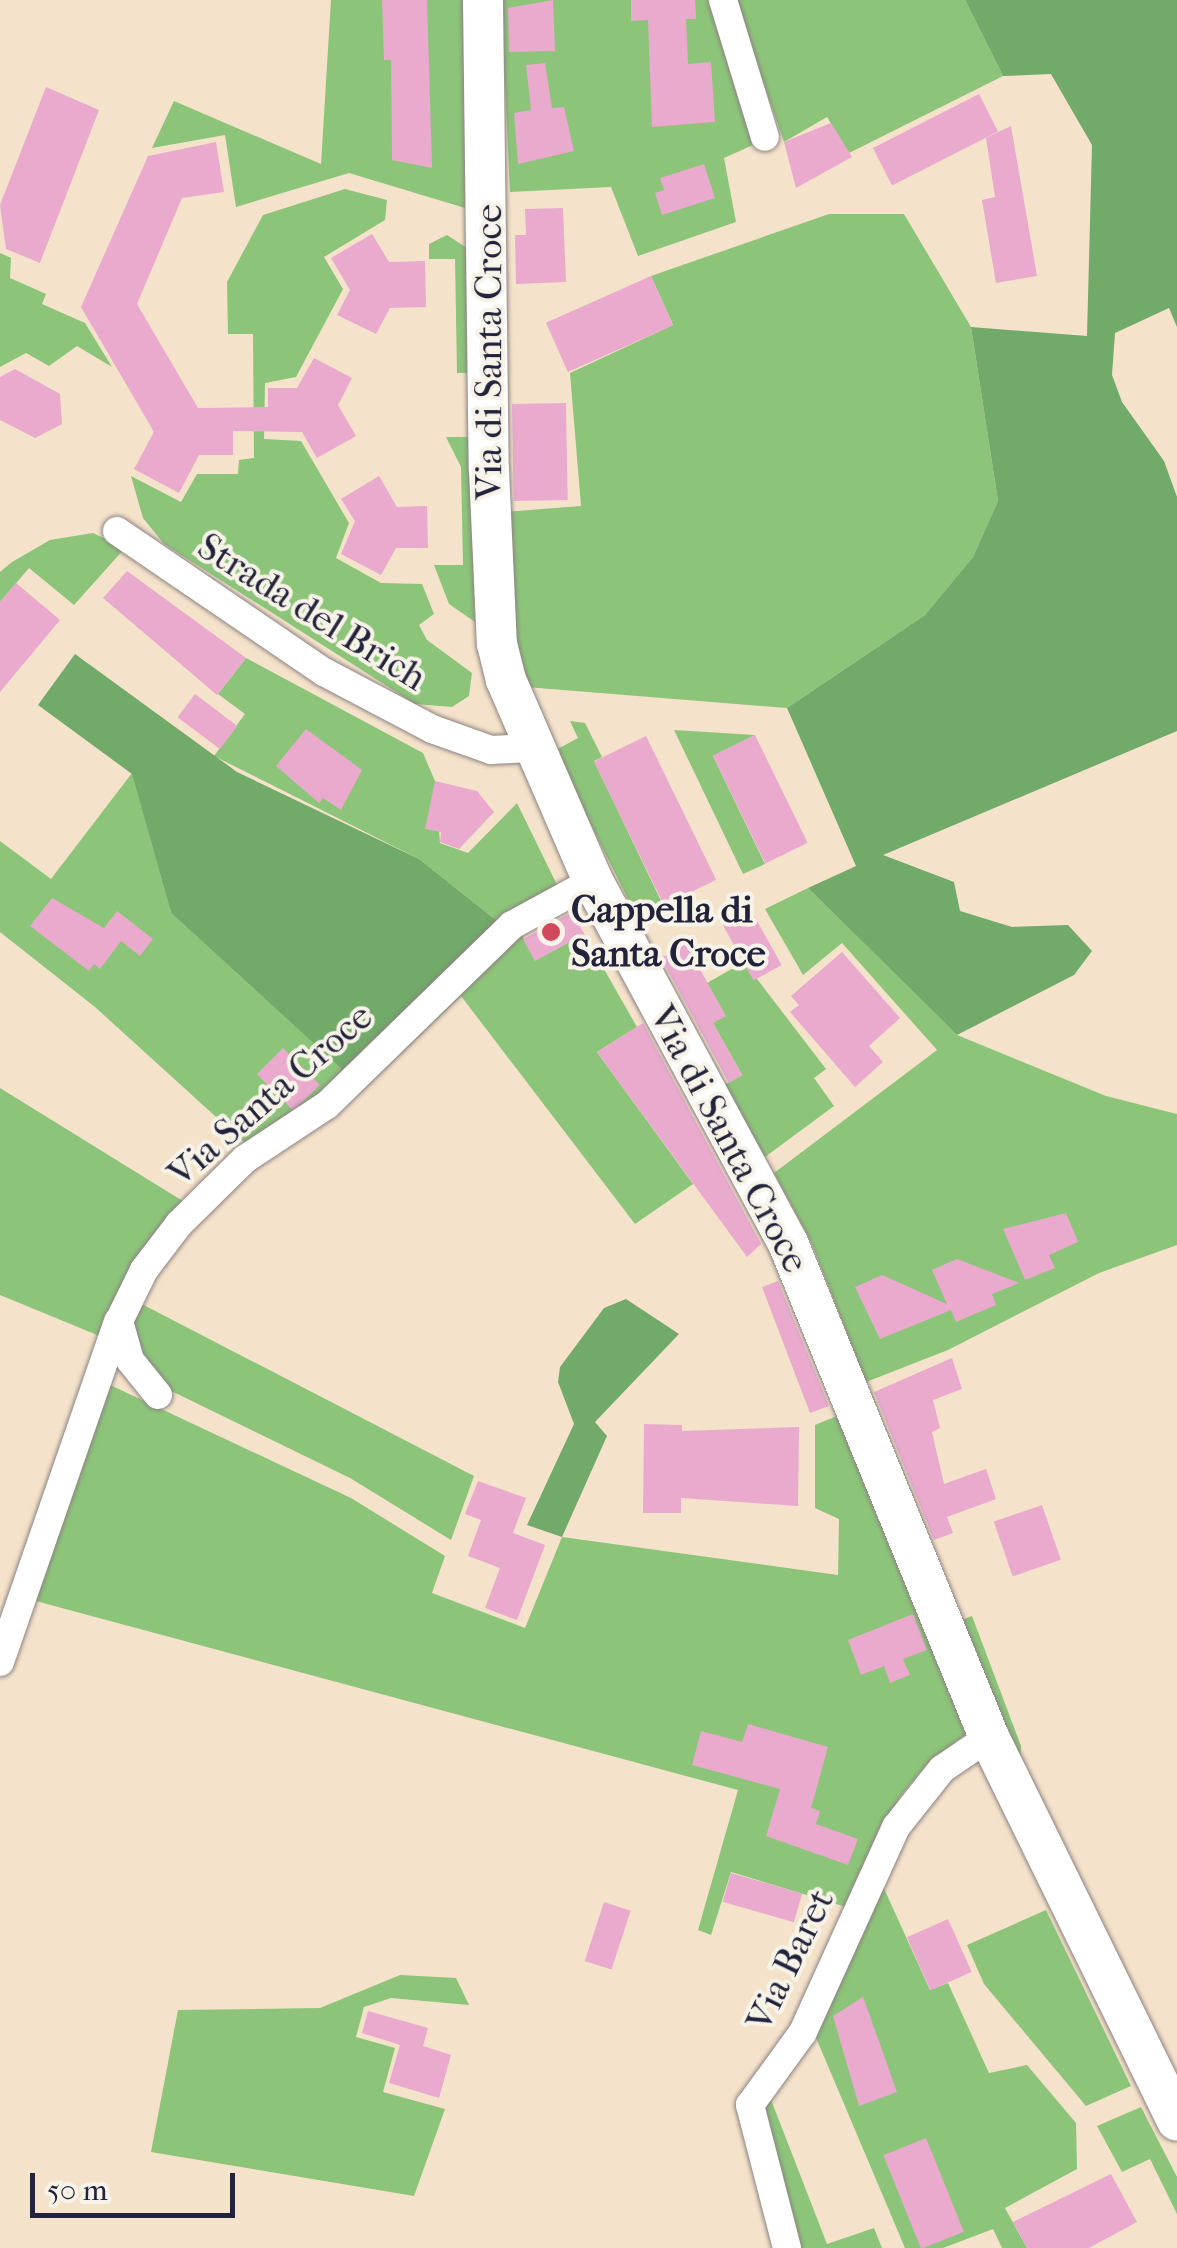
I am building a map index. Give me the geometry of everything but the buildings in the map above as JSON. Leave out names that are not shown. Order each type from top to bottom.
[{"type":"main road","name":"Via di Santa Croce","points":[[483,0],[497,644],[532,748],[594,881],[788,1243],[989,1737],[1177,2120]]},
{"type":"street","points":[[724,0],[765,137]]},
{"type":"street","name":"Strada del Brich","points":[[118,531],[308,662],[432,730],[491,750],[532,748]]},
{"type":"street","name":"Via Santa Croce","points":[[0,1662],[118,1321],[156,1253],[227,1174],[328,1105],[512,926],[594,881]]},
{"type":"street","points":[[118,1321],[130,1360],[158,1395]]},
{"type":"street","name":"Via Baret","points":[[787,2248],[750,2105],[803,2032],[896,1828],[942,1769],[989,1737]]},
{"type":"green space","points":[[331,0],[469,0],[475,211],[349,173],[236,207],[225,135],[152,148],[174,101],[321,164]]},
{"type":"green space","points":[[501,0],[708,0],[753,145],[724,158],[736,222],[638,256],[611,187],[510,192]]},
{"type":"green space","points":[[735,0],[965,0],[1003,76],[849,153],[827,117],[784,142]]},
{"type":"green space","points":[[965,0],[1177,0],[1177,327],[1169,308],[1115,333],[1112,375],[1122,402],[1164,461],[1177,497],[1177,731],[883,855],[954,882],[960,911],[1012,927],[1068,925],[1092,951],[1074,975],[957,1035],[808,888],[856,866],[787,708],[925,615],[973,557],[998,501],[971,327],[1087,336],[1092,145],[1051,74],[1003,76]]},
{"type":"green space","points":[[345,189],[387,200],[385,220],[324,257],[343,289],[296,377],[265,383],[264,439],[301,441],[349,523],[336,558],[381,583],[422,584],[434,614],[419,625],[427,640],[472,673],[469,696],[452,707],[415,704],[164,544],[143,518],[131,476],[181,502],[197,474],[238,474],[239,460],[254,458],[253,334],[228,334],[227,282],[263,215]]},
{"type":"green space","points":[[829,214],[904,214],[971,327],[998,501],[973,557],[925,615],[787,708],[526,687],[514,660],[504,512],[581,506],[570,373],[673,325],[651,276]]},
{"type":"green space","points":[[447,235],[467,248],[470,373],[457,373],[455,259],[429,259],[429,244]]},
{"type":"green space","points":[[0,253],[11,258],[10,278],[46,294],[42,304],[85,323],[112,367],[77,346],[49,366],[26,353],[0,367]]},
{"type":"green space","points":[[446,437],[470,437],[475,622],[449,604],[434,565],[463,565],[461,467]]},
{"type":"green space","points":[[93,533],[125,548],[74,605],[29,568],[0,602],[0,572],[12,562],[50,540]]},
{"type":"green space","points":[[75,654],[237,772],[419,859],[501,924],[348,1075],[171,913],[132,774],[38,705]]},
{"type":"green space","points":[[246,658],[423,753],[435,781],[440,843],[468,853],[517,803],[560,891],[501,924],[419,859],[214,756],[245,714],[218,694]]},
{"type":"green space","points":[[570,721],[585,723],[602,757],[594,761],[663,905],[637,917],[554,751],[578,738]]},
{"type":"green space","points":[[674,730],[755,735],[713,756],[765,864],[743,874]]},
{"type":"green space","points":[[132,773],[171,913],[348,1075],[248,1146],[95,1007],[0,932],[0,841],[51,879]]},
{"type":"green space","points":[[808,888],[957,1035],[1106,1096],[1177,1114],[1177,1245],[1099,1273],[948,1350],[866,1382],[812,1244],[774,1173],[937,1050],[842,943],[803,975],[765,909]]},
{"type":"green space","points":[[519,930],[536,960],[584,934],[637,1027],[597,1052],[693,1184],[635,1224],[461,996],[356,1097],[351,1092]]},
{"type":"green space","points":[[744,962],[826,1069],[814,1078],[834,1106],[765,1157],[724,1085],[742,1075],[713,1023],[707,983]]},
{"type":"green space","points":[[0,1088],[186,1203],[102,1337],[0,1295]]},
{"type":"green space","points":[[626,1299],[679,1334],[595,1422],[607,1436],[562,1537],[527,1525],[574,1424],[558,1382],[560,1367],[604,1308]]},
{"type":"green space","points":[[134,1300],[474,1476],[451,1540],[350,1478],[161,1386],[132,1340]]},
{"type":"green space","points":[[108,1384],[351,1498],[445,1556],[432,1593],[525,1628],[562,1537],[838,1575],[839,1519],[815,1508],[815,1425],[842,1414],[970,1731],[927,1764],[899,1798],[846,1907],[731,1872],[711,1935],[698,1930],[738,1790],[32,1600]]},
{"type":"green space","points":[[972,1616],[1021,1746],[1020,1766],[954,1623]]},
{"type":"green space","points":[[882,1884],[930,1990],[948,1983],[989,2073],[1027,2065],[1076,2123],[1077,2169],[1005,2208],[1027,2248],[1002,2248],[993,2229],[943,2248],[905,2248],[814,2033]]},
{"type":"green space","points":[[1046,1910],[1131,2086],[1086,2106],[984,1984],[967,1945]]},
{"type":"green space","points":[[400,1975],[456,1978],[469,2005],[391,1998],[364,2007],[356,2037],[395,2048],[383,2092],[445,2109],[414,2196],[151,2152],[178,2010],[320,2008]]},
{"type":"green space","points":[[768,2092],[827,2244],[874,2228],[882,2248],[793,2248],[761,2101]]},
{"type":"green space","points":[[1141,2107],[1177,2177],[1177,2214],[1150,2159],[1122,2172],[1097,2126]]},
{"type":"place","name":"Cappella di Santa Croce","points":[[551,932]]}]
